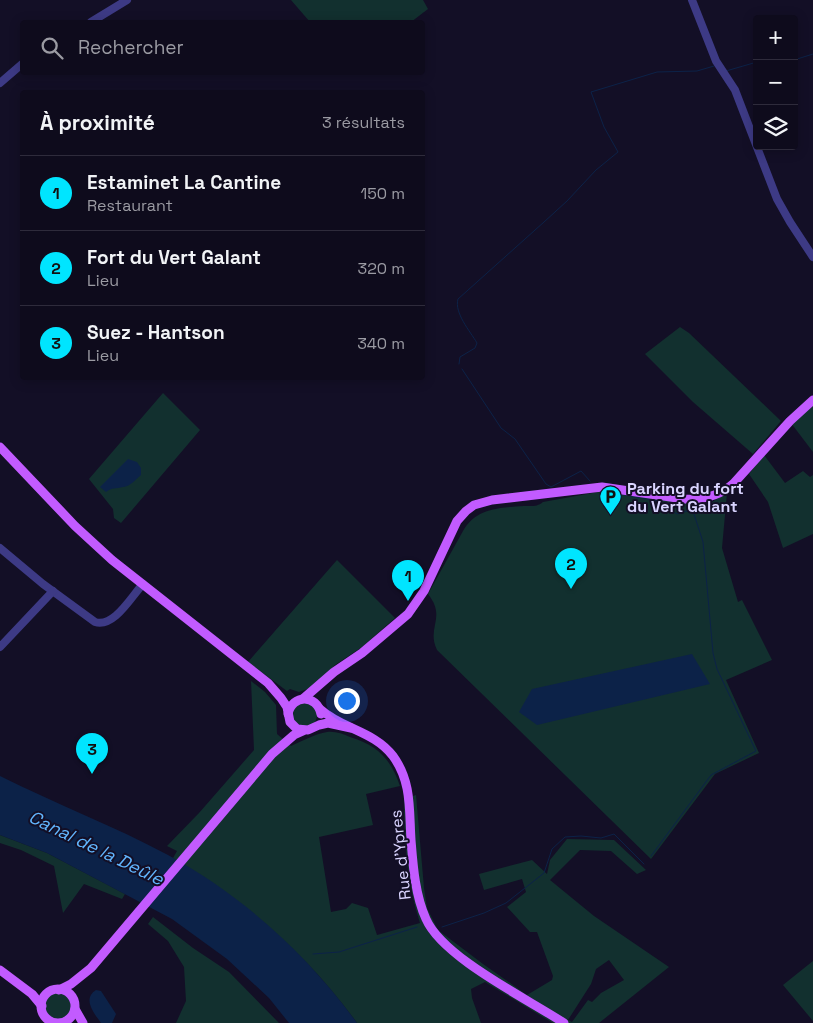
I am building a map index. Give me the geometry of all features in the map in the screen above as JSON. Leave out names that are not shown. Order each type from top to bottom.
[{"type":"main road","points":[[272,754],[286,732],[291,706],[330,675],[362,653],[411,611],[424,591],[455,525],[468,508],[478,503],[492,500],[602,487],[620,488],[684,499],[697,500],[714,496],[734,483],[790,421],[813,400]]},
{"type":"main road","points":[[0,440],[28,476]]},
{"type":"main road","points":[[0,447],[75,526],[143,584],[256,673],[277,692],[285,703],[295,728],[303,731]]},
{"type":"main road","points":[[101,548],[177,606],[199,628]]},
{"type":"main road","points":[[256,673],[290,696],[313,700],[319,707]]},
{"type":"main road","points":[[0,970],[38,1000],[44,1015],[49,1020],[57,1023],[67,1022],[74,1005],[77,989],[91,968],[130,921],[272,754],[294,735],[315,727],[320,718],[320,692],[330,675]]},
{"type":"main road","name":"Rue d'Ypres","points":[[319,707],[351,728]]},
{"type":"main road","name":"Rue d'Ypres","points":[[315,727],[328,723],[351,728],[368,735],[383,745],[393,756],[403,774],[409,795],[413,858],[420,900],[426,918],[434,932],[443,942],[474,966],[564,1023]]},
{"type":"main road","points":[[42,1006],[44,998],[71,984],[91,968]]},
{"type":"main road","points":[[15,980],[38,991],[67,992],[83,1023]]},
{"type":"street","points":[[94,20],[127,0]]},
{"type":"street","points":[[692,0],[716,62],[736,94],[776,199],[813,257]]},
{"type":"street","points":[[0,83],[20,66]]},
{"type":"street","points":[[0,548],[95,622],[101,624],[111,620],[143,584]]},
{"type":"street","points":[[0,648],[53,590]]},
{"type":"green space","points":[[291,0],[423,0],[428,9],[414,20],[308,20]]},
{"type":"green space","points":[[680,327],[689,333],[781,421],[753,454],[693,402],[645,354]]},
{"type":"green space","points":[[163,393],[200,430],[121,523],[114,518],[113,509],[89,479]]},
{"type":"green space","points":[[813,404],[813,452],[791,423]]},
{"type":"green space","points":[[764,455],[785,483],[803,471],[810,477],[813,475],[813,534],[783,548],[768,502],[749,474]]},
{"type":"green space","points":[[609,490],[700,503],[700,509],[727,493],[722,548],[738,602],[742,600],[772,660],[726,680],[759,753],[715,774],[651,859],[437,650],[434,642],[436,610],[428,594],[463,531],[474,518],[497,509],[534,506],[543,502]]},
{"type":"green space","points":[[337,560],[395,618],[362,647],[335,665],[313,687],[299,692],[290,689],[287,691],[248,662]]},
{"type":"green space","points":[[251,681],[265,692],[276,705],[277,734],[291,746],[322,733],[339,733],[360,740],[382,754],[396,776],[400,786],[366,794],[373,825],[319,837],[331,912],[346,909],[352,903],[368,908],[377,935],[420,923],[409,877],[404,815],[404,799],[416,795],[427,908],[438,930],[527,995],[552,980],[553,976],[537,932],[530,932],[507,907],[526,892],[522,879],[484,890],[479,874],[532,860],[547,874],[550,860],[567,839],[614,840],[646,870],[637,874],[611,851],[580,850],[550,880],[594,916],[669,967],[599,1023],[553,1023],[485,982],[471,989],[472,998],[481,1023],[357,1023],[318,975],[274,931],[225,892],[173,858],[177,851],[167,846],[199,813],[254,750]],"holes":[[[609,960],[624,980],[601,993],[592,1002],[588,1000],[572,1022],[568,1020],[591,984],[596,969]]]},
{"type":"green space","points":[[305,703],[314,706],[317,715],[314,724],[305,727],[296,724],[293,715],[296,706]]},
{"type":"green space","points":[[0,835],[47,853],[125,894],[122,899],[84,884],[63,913],[54,866],[21,850],[0,843]]},
{"type":"green space","points":[[153,917],[193,948],[229,972],[279,1023],[176,1023],[186,1001],[184,967],[168,941],[148,924]]},
{"type":"green space","points":[[813,961],[813,1021],[783,985]]},
{"type":"green space","points":[[58,993],[67,997],[71,1006],[67,1015],[58,1019],[49,1015],[45,1006],[49,997]]},
{"type":"water","points":[[128,459],[137,462],[141,468],[141,475],[128,485],[106,492],[100,487]]},
{"type":"water","points":[[692,654],[710,684],[537,725],[519,712],[532,689]]},
{"type":"water","name":"Canal de la Deûle","points":[[0,776],[148,844],[222,889],[272,928],[317,974],[357,1023],[289,1023],[269,998],[227,959],[172,919],[47,853],[0,835]]},
{"type":"water","points":[[96,990],[101,991],[116,1014],[112,1023],[101,1023],[93,1011],[90,998]]},
{"type":"waterway","points":[[798,59],[813,54]]},
{"type":"waterway","points":[[726,71],[753,63]]},
{"type":"waterway","points":[[459,364],[460,357],[475,348],[477,343],[460,316],[457,304],[458,299],[567,201],[596,170],[618,152],[604,127],[591,92],[657,72],[697,71],[714,66]]},
{"type":"waterway","points":[[462,369],[501,428],[515,439],[546,484],[551,487],[581,471],[590,481]]},
{"type":"waterway","points":[[605,495],[625,495],[658,501],[677,514],[690,510],[693,511],[703,542],[713,653],[717,669],[756,751],[711,775],[651,856]]},
{"type":"waterway","points":[[442,927],[484,913],[506,903],[544,873],[552,849],[565,837],[601,838],[614,834],[644,864]]},
{"type":"waterway","points":[[313,954],[339,952],[417,927]]},
{"type":"place","name":"Parking du fort du Vert Galant","points":[[611,516]]},
{"type":"place","name":"Fort du Vert Galant","points":[[571,589]]},
{"type":"place","name":"Estaminet La Cantine","points":[[408,601]]},
{"type":"place","name":"Suez - Hantson","points":[[92,774]]}]
